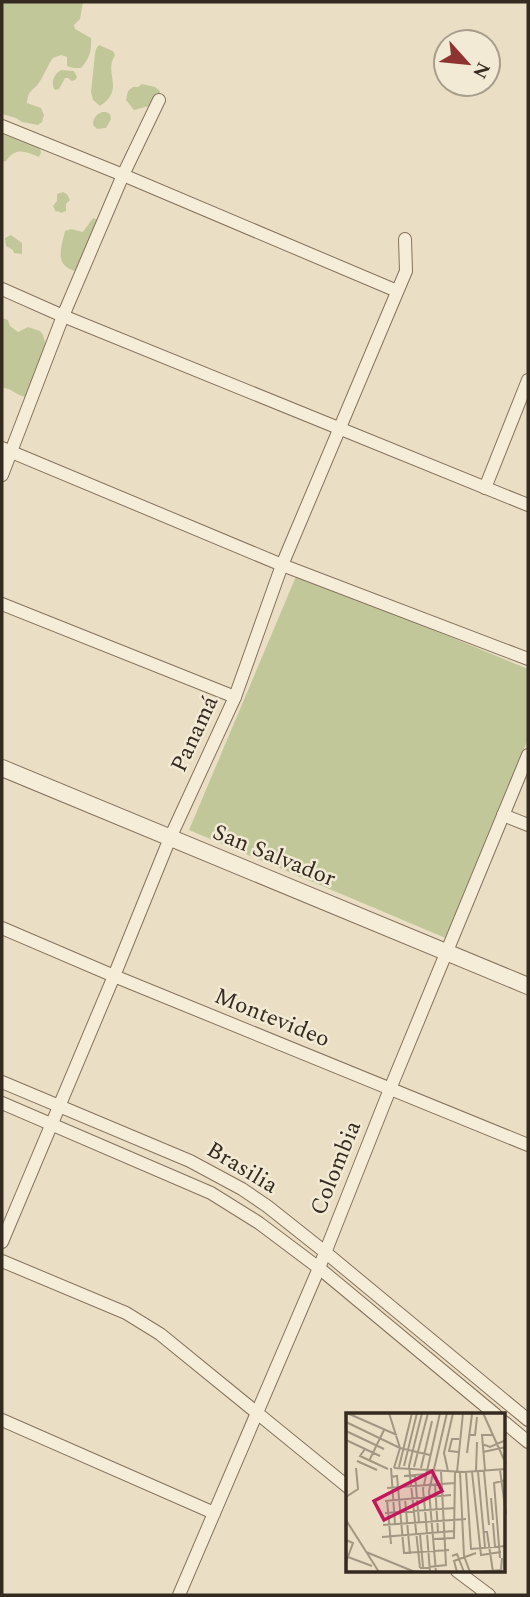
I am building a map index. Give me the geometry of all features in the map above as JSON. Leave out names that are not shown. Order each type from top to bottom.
[{"type":"street","points":[[2,475],[7,450],[63,316],[123,174],[159,100]]},
{"type":"street","points":[[2,126],[123,174],[397,291]]},
{"type":"street","name":"Panamá","points":[[2,1242],[170,838],[235,697],[282,565],[407,266],[405,239]]},
{"type":"street","points":[[2,289],[528,505]]},
{"type":"street","points":[[485,488],[528,380]]},
{"type":"street","points":[[7,450],[282,565],[528,659]]},
{"type":"street","points":[[2,604],[235,697]]},
{"type":"street","name":"Colombia","points":[[179,1595],[319,1268],[528,755]]},
{"type":"street","name":"San Salvador","points":[[2,768],[528,986]]},
{"type":"street","points":[[502,815],[528,825]]},
{"type":"street","name":"Montevideo","points":[[2,928],[528,1145]]},
{"type":"street","name":"Brasilia","points":[[2,1082],[190,1161],[267,1206],[528,1420]]},
{"type":"street","name":"Brasilia","points":[[2,1103],[211,1193],[258,1223],[319,1268],[494,1413]]},
{"type":"street","points":[[2,1261],[126,1313],[160,1334],[346,1485]]},
{"type":"street","points":[[406,1341],[417,1328]]},
{"type":"street","points":[[2,1420],[214,1513]]},
{"type":"street","points":[[505,1423],[528,1442]]},
{"type":"street","points":[[458,1572],[489,1595]]},
{"type":"green space","points":[[2,2],[83,2],[80,19],[74,25],[75,29],[91,38],[89,54],[81,68],[67,66],[67,57],[61,55],[53,58],[40,81],[29,93],[27,103],[41,108],[44,115],[38,125],[2,114]]},
{"type":"green space","points":[[99,45],[113,51],[115,55],[111,69],[112,94],[100,106],[93,100],[91,92],[95,54]]},
{"type":"green space","points":[[61,70],[74,71],[77,77],[72,81],[65,78],[59,89],[55,90],[54,79]]},
{"type":"green space","points":[[142,84],[160,91],[157,104],[134,110],[126,100],[128,91]]},
{"type":"green space","points":[[102,112],[110,114],[111,119],[106,128],[97,129],[93,125],[94,120]]},
{"type":"green space","points":[[2,130],[40,147],[39,157],[17,152],[2,162]]},
{"type":"green space","points":[[63,192],[70,200],[66,204],[66,211],[56,212],[53,206],[57,201],[57,194]]},
{"type":"green space","points":[[93,218],[99,220],[79,272],[71,270],[62,262],[61,256],[65,231],[71,229],[83,232]]},
{"type":"green space","points":[[11,235],[22,243],[22,254],[14,253],[6,246],[5,238]]},
{"type":"green space","points":[[2,318],[8,320],[10,326],[18,332],[28,327],[40,331],[43,335],[44,354],[34,372],[39,384],[26,397],[2,388]]},
{"type":"green space","points":[[297,574],[528,669],[528,739],[448,939],[189,830]]}]
